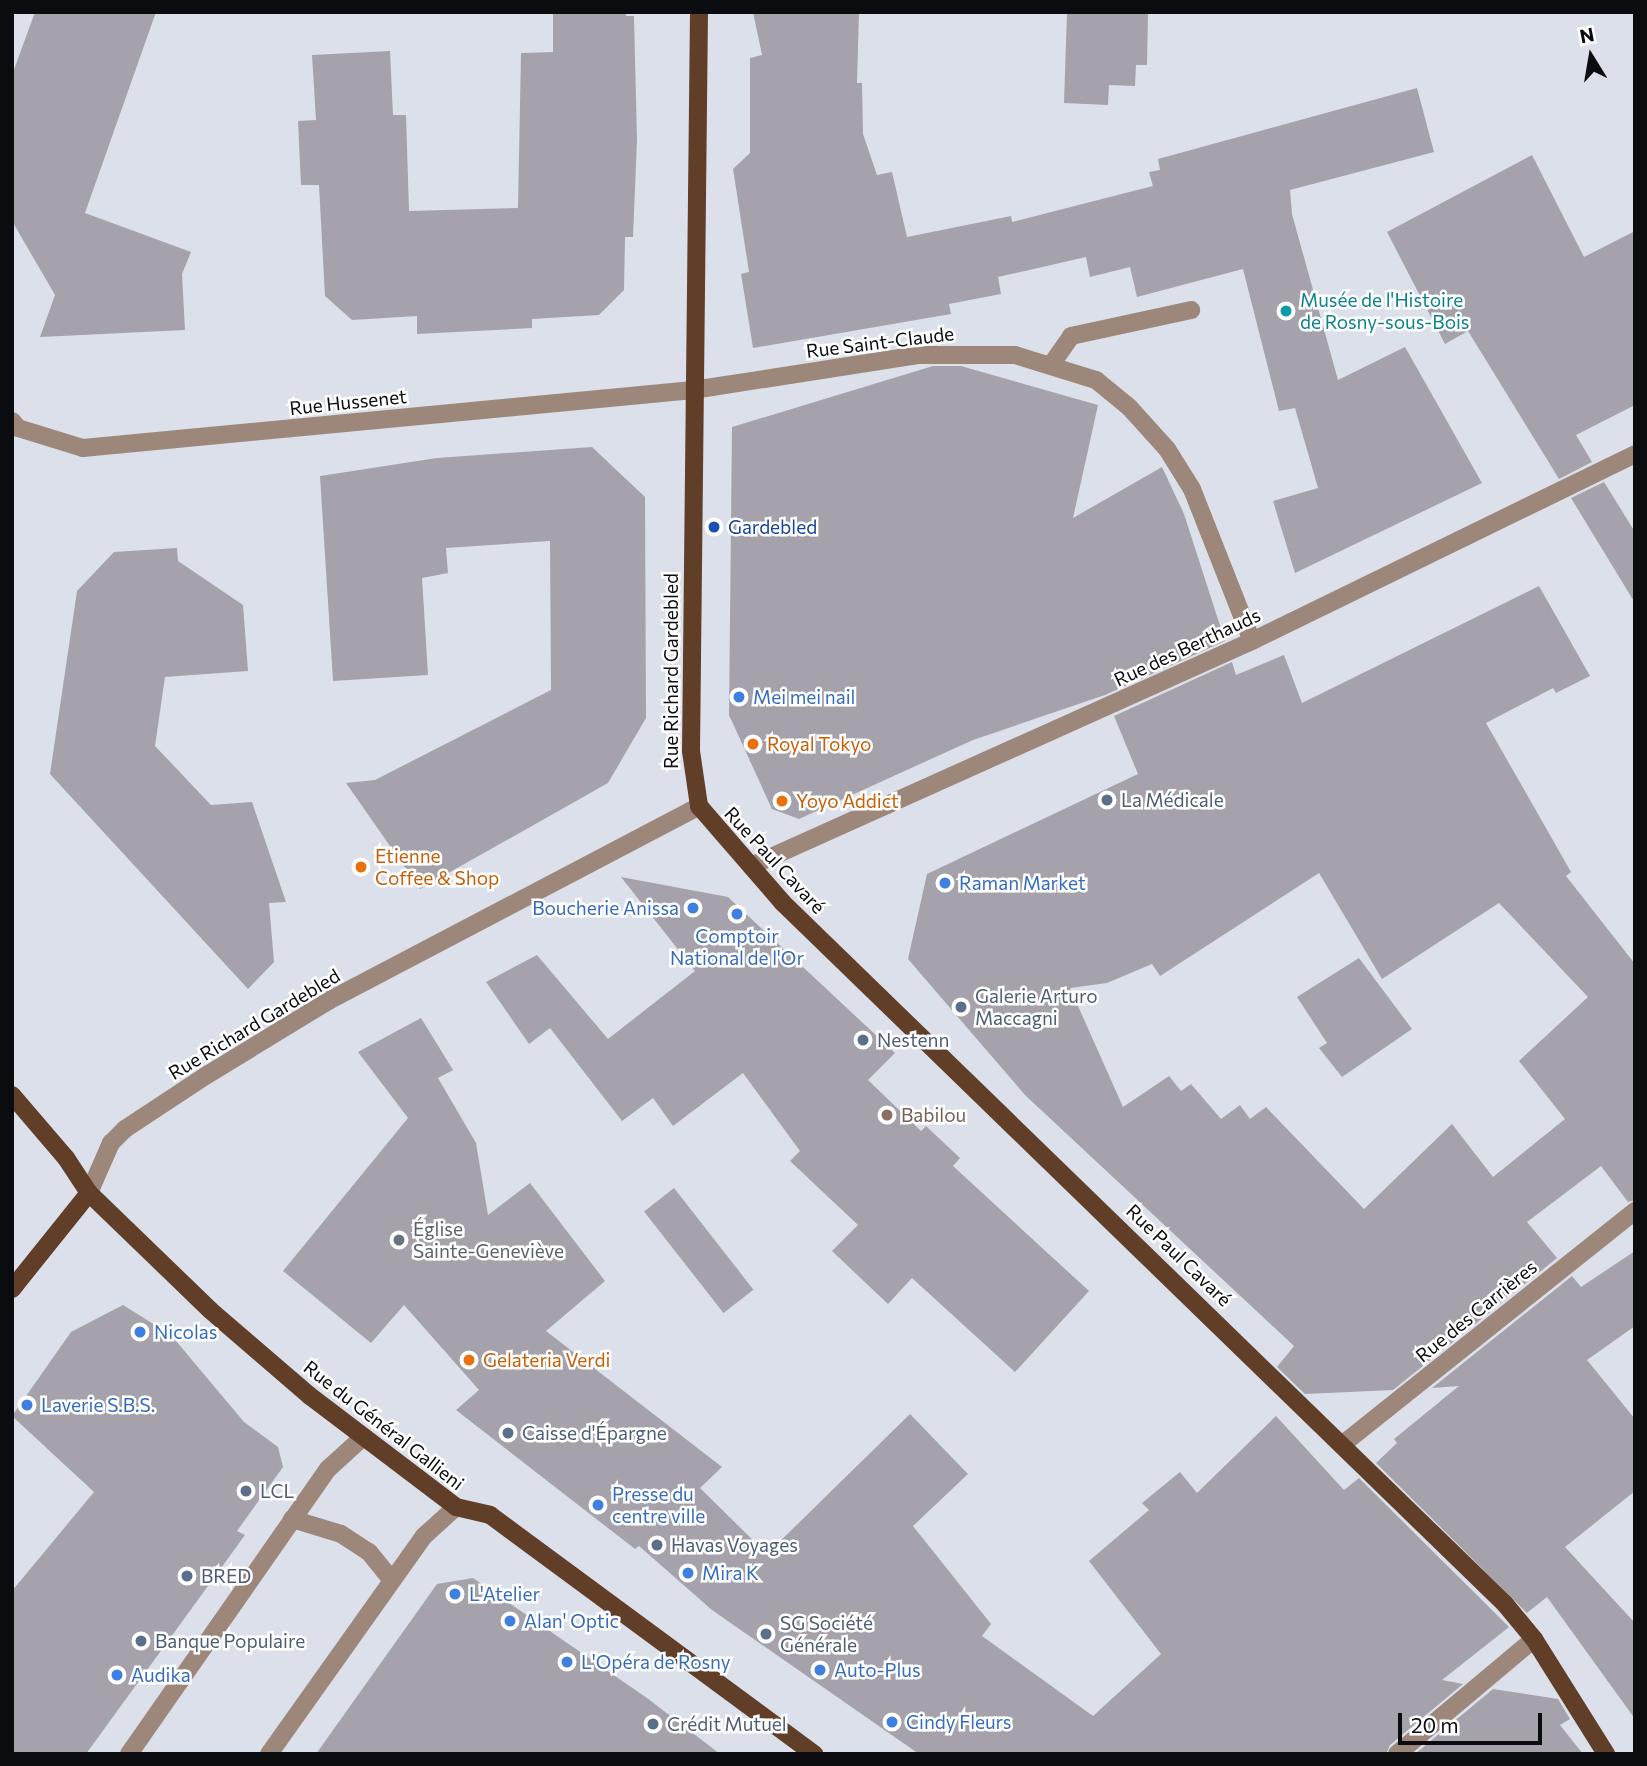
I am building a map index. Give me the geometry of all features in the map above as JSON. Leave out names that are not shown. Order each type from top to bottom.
[{"type":"main road","name":"Rue Richard Gardebled","points":[[699,12],[691,751],[699,806]]},
{"type":"main road","name":"Rue Paul Cavaré","points":[[699,806],[783,903],[1505,1604],[1534,1639],[1606,1754]]},
{"type":"main road","name":"Rue du Général Gallieni","points":[[12,1095],[66,1158],[89,1194],[210,1310],[362,1437],[456,1507],[490,1516],[814,1754]]},
{"type":"main road","points":[[12,1289],[89,1194]]},
{"type":"street","points":[[1051,365],[1072,336],[1191,310]]},
{"type":"street","name":"Rue Saint-Claude","points":[[693,390],[919,355],[992,354],[1051,365],[1096,380],[1129,407],[1167,449],[1192,489],[1252,641]]},
{"type":"street","name":"Rue Hussenet","points":[[12,421],[18,428],[83,447],[693,390]]},
{"type":"street","name":"Rue des Berthauds","points":[[751,866],[1252,641],[1635,454]]},
{"type":"street","name":"Rue Richard Gardebled","points":[[89,1194],[111,1143],[125,1129],[207,1075],[330,1000],[699,806]]},
{"type":"street","name":"Rue des Carrières","points":[[1343,1444],[1635,1211]]},
{"type":"street","points":[[129,1754],[328,1469],[362,1437]]},
{"type":"street","points":[[269,1754],[424,1536],[456,1507]]},
{"type":"street","points":[[292,1519],[341,1534],[369,1552],[392,1580]]},
{"type":"street","points":[[1397,1754],[1534,1639]]},
{"type":"building","points":[[35,12],[156,12],[85,213],[191,252],[182,274],[185,330],[40,337],[55,295],[12,221],[12,75]]},
{"type":"building","points":[[553,12],[626,12],[626,16],[634,16],[637,140],[633,237],[625,237],[624,290],[599,315],[532,319],[532,328],[417,334],[417,316],[352,320],[325,296],[319,185],[301,185],[298,121],[316,120],[312,55],[390,51],[393,115],[406,115],[409,211],[518,208],[521,53],[553,52]]},
{"type":"building","points":[[753,12],[859,12],[857,83],[862,83],[863,134],[877,175],[892,172],[907,237],[1011,216],[1012,222],[1153,186],[1149,172],[1160,170],[1158,159],[1417,88],[1434,152],[1290,190],[1292,214],[1338,380],[1405,347],[1482,483],[1295,573],[1273,501],[1318,488],[1295,408],[1279,411],[1243,269],[1137,297],[1130,267],[1090,277],[1086,257],[998,277],[1001,294],[949,304],[951,314],[753,348],[741,274],[749,272],[733,169],[750,153],[750,58],[762,55]]},
{"type":"building","points":[[1067,12],[1148,12],[1147,65],[1136,65],[1135,86],[1109,85],[1108,105],[1064,103]]},
{"type":"building","points":[[1532,155],[1584,257],[1635,231],[1635,405],[1576,435],[1592,462],[1559,479],[1468,331],[1445,344],[1387,232]]},
{"type":"building","points":[[933,366],[961,366],[1098,405],[1073,518],[1162,467],[1184,514],[1225,641],[1105,695],[973,740],[799,819],[772,809],[729,715],[732,427]]},
{"type":"building","points":[[592,447],[645,497],[646,718],[608,783],[420,889],[346,783],[375,780],[551,690],[550,541],[446,548],[448,573],[422,578],[428,675],[333,681],[320,476],[437,458]]},
{"type":"building","points":[[1604,482],[1635,532],[1635,603],[1571,498]]},
{"type":"building","points":[[177,548],[178,561],[243,605],[248,671],[165,677],[155,746],[211,805],[252,802],[286,902],[269,903],[274,962],[248,989],[50,774],[77,591],[114,552]]},
{"type":"building","points":[[1539,586],[1590,676],[1556,693],[1553,688],[1486,723],[1571,872],[1566,876],[1635,964],[1635,1200],[1628,1202],[1601,1166],[1527,1222],[1557,1258],[1393,1390],[1305,1394],[1277,1367],[1294,1346],[1025,1095],[908,959],[927,874],[1138,774],[1114,716],[1232,662],[1236,675],[1284,655],[1302,703]],"holes":[[[1319,873],[1382,979],[1499,903],[1588,997],[1519,1061],[1565,1119],[1493,1177],[1452,1124],[1364,1209],[1266,1107],[1250,1119],[1240,1105],[1221,1119],[1191,1084],[1181,1091],[1169,1076],[1123,1107],[1070,988],[1107,983],[1152,964],[1160,976]]]},
{"type":"building","points":[[621,877],[728,897],[895,1053],[868,1080],[921,1131],[926,1126],[960,1158],[953,1166],[1089,1291],[1015,1372],[912,1278],[888,1304],[832,1251],[858,1225],[790,1161],[800,1151],[743,1073],[673,1126],[653,1098],[622,1121],[550,1028],[529,1044],[486,982],[537,955],[608,1039],[695,971]]},
{"type":"building","points":[[1359,958],[1412,1029],[1342,1077],[1319,1048],[1327,1043],[1297,997]]},
{"type":"building","points":[[421,1018],[453,1070],[438,1078],[476,1143],[488,1215],[530,1183],[605,1281],[546,1331],[722,1467],[700,1488],[767,1554],[910,1414],[968,1474],[913,1526],[991,1624],[982,1636],[1093,1716],[1161,1654],[1089,1561],[1149,1510],[1142,1503],[1180,1472],[1197,1493],[1276,1416],[1344,1490],[1359,1478],[1509,1627],[1442,1680],[1463,1684],[1390,1745],[1386,1754],[919,1754],[712,1610],[639,1546],[635,1549],[456,1410],[479,1390],[404,1305],[371,1343],[283,1271],[408,1118],[358,1052]]},
{"type":"building","points":[[674,1188],[753,1290],[723,1313],[644,1211]]},
{"type":"building","points":[[1635,1251],[1635,1326],[1587,1360],[1635,1419],[1635,1491],[1565,1547],[1635,1623],[1635,1719],[1547,1597],[1527,1613],[1376,1463],[1397,1443],[1394,1439],[1459,1386],[1432,1388],[1572,1276],[1581,1287]]},
{"type":"building","points":[[123,1305],[171,1335],[244,1422],[278,1447],[283,1467],[237,1531],[245,1535],[86,1754],[12,1754],[12,1591],[94,1492],[12,1416],[71,1332]]},
{"type":"building","points":[[473,1578],[647,1698],[720,1754],[316,1754],[437,1584]]},
{"type":"building","points":[[1493,1689],[1558,1699],[1570,1719],[1560,1725],[1583,1754],[1415,1754]]},
{"type":"place","name":"Musée de l'Histoire de Rosny-sous-Bois","points":[[1286,311]]},
{"type":"place","name":"Gardebled","points":[[714,527]]},
{"type":"place","name":"Mei mei nail","points":[[739,697]]},
{"type":"place","name":"Royal Tokyo","points":[[753,744]]},
{"type":"place","name":"La Médicale","points":[[1107,800]]},
{"type":"place","name":"Yoyo Addict","points":[[782,801]]},
{"type":"place","name":"Etienne Coffee & Shop","points":[[361,867]]},
{"type":"place","name":"Raman Market","points":[[945,883]]},
{"type":"place","name":"Boucherie Anissa","points":[[693,908]]},
{"type":"place","name":"Comptoir National de l'Or","points":[[737,914]]},
{"type":"place","name":"Galerie Arturo Maccagni","points":[[961,1007]]},
{"type":"place","name":"Nestenn","points":[[863,1040]]},
{"type":"place","name":"Babilou","points":[[887,1115]]},
{"type":"place","name":"Église Sainte-Geneviève","points":[[399,1240]]},
{"type":"place","name":"Nicolas","points":[[140,1332]]},
{"type":"place","name":"Gelateria Verdi","points":[[469,1360]]},
{"type":"place","name":"Laverie S.B.S.","points":[[27,1405]]},
{"type":"place","name":"Caisse d'Épargne","points":[[508,1433]]},
{"type":"place","name":"LCL","points":[[246,1491]]},
{"type":"place","name":"Presse du centre ville","points":[[598,1505]]},
{"type":"place","name":"Havas Voyages","points":[[657,1545]]},
{"type":"place","name":"Mira K","points":[[688,1573]]},
{"type":"place","name":"BRED","points":[[187,1576]]},
{"type":"place","name":"L'Atelier","points":[[455,1594]]},
{"type":"place","name":"Alan' Optic","points":[[510,1621]]},
{"type":"place","name":"SG Société Générale","points":[[766,1634]]},
{"type":"place","name":"Banque Populaire","points":[[141,1641]]},
{"type":"place","name":"L'Opéra de Rosny","points":[[567,1662]]},
{"type":"place","name":"Auto-Plus","points":[[820,1670]]},
{"type":"place","name":"Audika","points":[[117,1675]]},
{"type":"place","name":"Cindy Fleurs","points":[[892,1722]]},
{"type":"place","name":"Crédit Mutuel","points":[[653,1724]]}]
